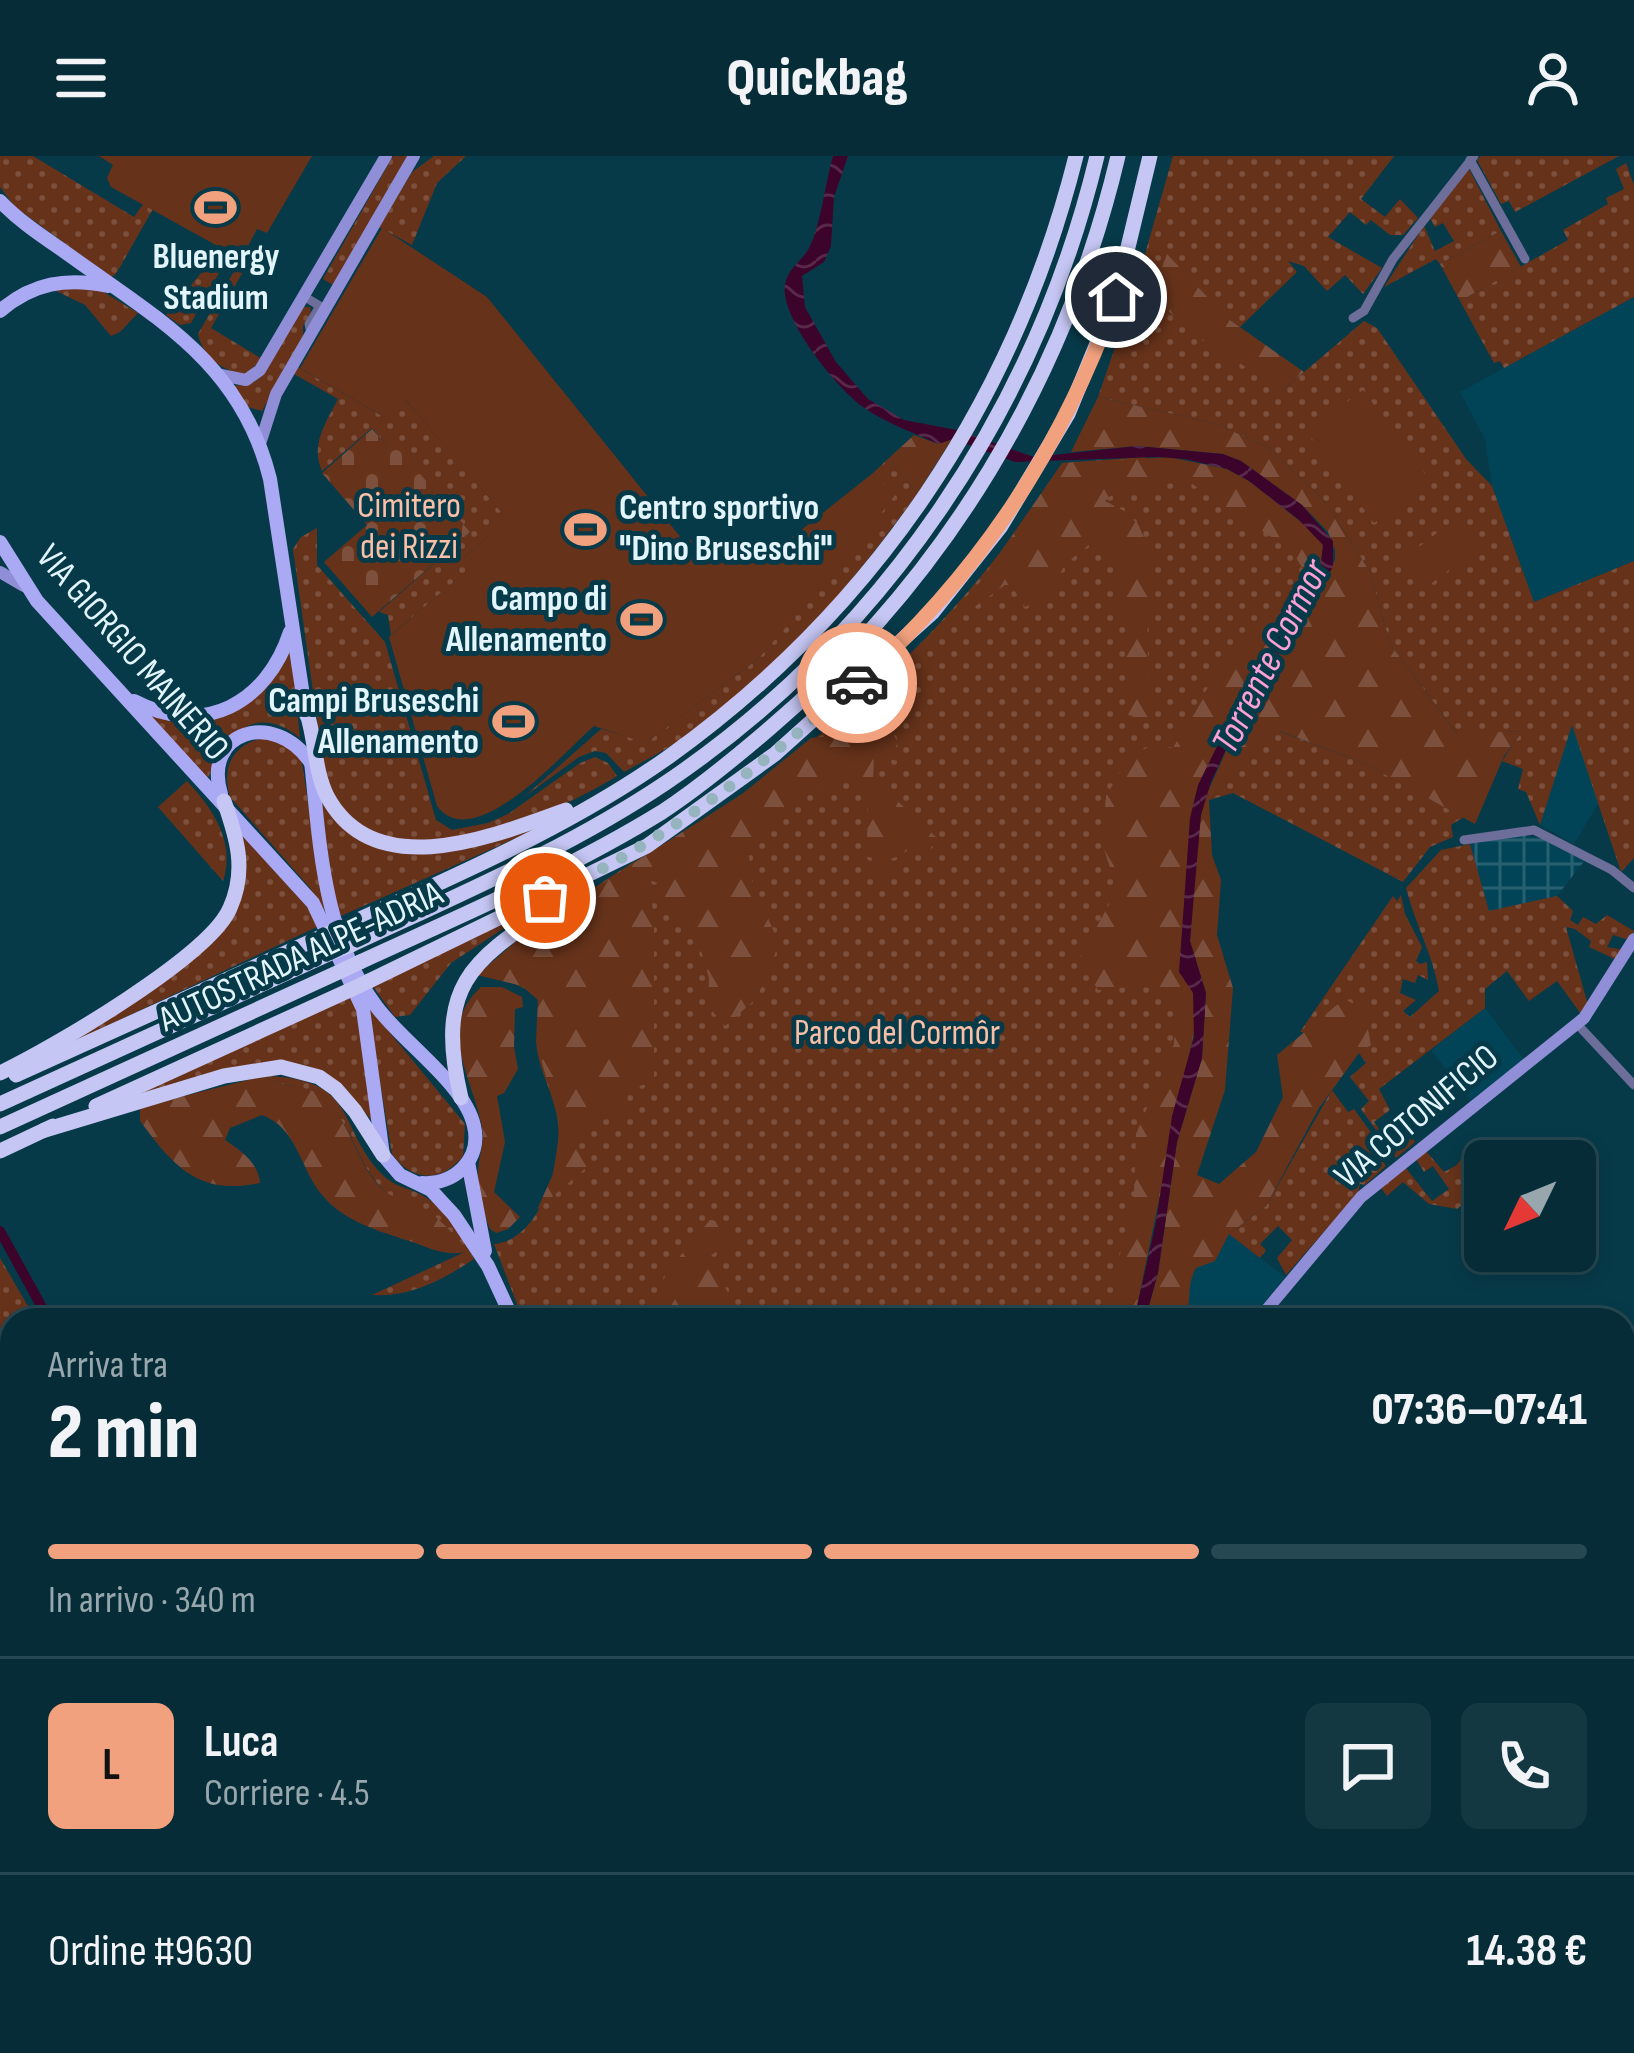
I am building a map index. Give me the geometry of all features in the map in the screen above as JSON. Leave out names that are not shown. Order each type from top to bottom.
[{"type":"highway","points":[[0,1082],[529,841],[700,732],[788,659],[857,584],[926,496],[993,386],[1025,316],[1076,156]]},
{"type":"highway","name":"AUTOSTRADA ALPE-ADRIA","points":[[0,1104],[574,838],[666,783],[767,706],[854,621],[948,500],[1013,389],[1043,324],[1077,232],[1097,156]]},
{"type":"highway","name":"AUTOSTRADA ALPE-ADRIA","points":[[0,1127],[575,861],[714,776],[828,679],[916,580],[968,508],[1029,405],[1097,241],[1118,156]]},
{"type":"highway","points":[[461,1098],[452,1061],[451,1020],[465,983],[487,956],[512,934],[679,825],[759,766],[932,613],[1001,526],[1033,479],[1098,346],[1131,246],[1151,160]]},
{"type":"highway","points":[[304,705],[313,724],[327,796],[350,824],[381,843],[424,848],[479,837],[569,809],[628,782]]},
{"type":"highway","points":[[0,1073],[83,1026],[200,946],[220,927],[230,910],[241,866],[224,801]]},
{"type":"highway","points":[[0,1151],[611,866]]},
{"type":"highway","points":[[45,1130],[224,1076],[281,1067],[319,1077],[336,1089],[383,1155]]},
{"type":"main road","points":[[0,201],[29,227],[181,335],[221,375],[260,444],[270,478],[304,705],[324,884],[374,1004],[461,1098],[476,1135],[468,1162],[488,1265]]},
{"type":"main road","points":[[0,311],[21,295],[53,283],[82,281],[113,287]]},
{"type":"main road","name":"VIA GIORGIO MAINERIO","points":[[0,542],[24,586],[313,903],[366,1022],[383,1155]]},
{"type":"main road","points":[[124,695],[178,715],[203,716],[225,710],[245,699],[271,674],[292,625]]},
{"type":"main road","points":[[224,801],[217,777],[220,758],[250,733],[284,735],[311,763]]},
{"type":"main road","points":[[383,1155],[454,1215],[488,1265],[508,1308]]},
{"type":"main road","points":[[422,1184],[451,1178],[468,1162]]},
{"type":"street","points":[[221,375],[238,381],[256,374],[386,156]]},
{"type":"street","points":[[260,444],[276,394],[414,156]]},
{"type":"street","points":[[1353,318],[1364,311],[1394,259],[1472,158],[1525,259]]},
{"type":"street","points":[[315,279],[335,291]]},
{"type":"street","points":[[304,297],[320,307],[309,325],[311,334]]},
{"type":"street","points":[[0,572],[24,586]]},
{"type":"street","points":[[1464,840],[1534,830],[1612,870],[1634,888]]},
{"type":"street","name":"VIA COTONIFICIO","points":[[1268,1308],[1361,1197],[1578,1025],[1634,939]]},
{"type":"street","points":[[1578,1025],[1634,1085]]},
{"type":"shaded area","points":[[1634,297],[1634,561],[1534,602],[1492,486],[1485,439],[1460,392]]},
{"type":"shaded area","points":[[1572,722],[1599,802],[1574,844],[1540,825]]},
{"type":"shaded area","points":[[1517,834],[1545,839],[1585,860],[1557,896],[1489,912],[1470,844]]},
{"type":"shaded area","points":[[1485,1008],[1524,1060],[1470,1100],[1431,1050]]},
{"type":"shaded area","points":[[1229,1234],[1285,1277],[1260,1308],[1187,1308],[1187,1284],[1197,1267],[1215,1260]]},
{"type":"green space","points":[[0,156],[33,156],[134,217],[144,203],[153,209],[116,274],[111,277],[15,207],[0,187]]},
{"type":"green space","name":"Bluenergy Stadium","points":[[99,156],[312,156],[267,233],[257,229],[241,259],[111,187],[107,178],[113,165]]},
{"type":"green space","points":[[393,156],[408,156],[333,285],[323,279]]},
{"type":"green space","points":[[434,156],[466,156],[437,183],[412,245],[379,227],[412,172]]},
{"type":"green space","points":[[1173,156],[1394,156],[1361,199],[1385,217],[1400,199],[1418,218],[1403,235],[1390,235],[1350,212],[1328,237],[1382,268],[1363,294],[1345,275],[1327,291],[1304,266],[1288,261],[1297,272],[1240,327],[1227,318],[1283,390],[1364,321],[1377,328],[1466,459],[1492,486],[1534,602],[1634,561],[1634,858],[1621,872],[1572,725],[1540,825],[1526,792],[1518,789],[1523,769],[1502,761],[1522,731],[1458,735],[1390,644],[1370,572],[1325,501],[1269,448],[1217,424],[1098,397]]},
{"type":"green space","points":[[1481,156],[1619,156],[1515,212],[1509,201],[1501,204],[1477,160]]},
{"type":"green space","points":[[1626,163],[1634,185],[1634,297],[1504,368],[1500,361],[1494,363],[1460,301],[1568,240],[1563,230],[1624,189],[1616,169]]},
{"type":"green space","points":[[1469,169],[1501,231],[1384,287],[1424,226],[1435,251],[1454,241],[1443,223],[1435,227],[1430,218]]},
{"type":"green space","name":"Centro sportivo \"Dino Bruseschi\"","points":[[382,228],[487,297],[682,539],[776,550],[873,473],[895,495],[758,659],[646,743],[594,726],[518,794],[473,818],[453,818],[437,806],[389,637],[471,567],[464,558],[507,519],[405,399],[384,417],[300,368]]},
{"type":"green space","points":[[1501,231],[1521,267],[1460,301],[1440,264]]},
{"type":"green space","points":[[222,248],[230,253],[191,323],[180,325],[166,315]]},
{"type":"green space","points":[[1167,254],[1227,318],[1304,372],[1283,390],[1202,340],[1151,296]]},
{"type":"green space","points":[[241,259],[248,263],[211,328],[262,359],[245,375],[215,362],[198,334]]},
{"type":"green space","points":[[57,285],[102,291],[138,313],[111,336],[85,305],[54,290]]},
{"type":"green space","points":[[304,307],[311,312],[303,337],[262,411],[248,407],[234,386],[263,375]]},
{"type":"green space","points":[[298,367],[384,417],[404,398],[508,519],[465,557],[472,567],[391,635],[388,615],[379,612],[470,532],[391,441],[386,444],[372,428],[322,471],[319,443],[338,399],[294,374]]},
{"type":"green space","points":[[1363,390],[1430,481],[1374,523],[1307,432]]},
{"type":"green space","points":[[1098,397],[1217,424],[1269,448],[1325,501],[1370,572],[1390,644],[1457,734],[1523,731],[1504,756],[1475,824],[1366,764],[1280,731],[1209,800],[1212,855],[1221,880],[1217,935],[1233,988],[1225,1090],[1197,1175],[1219,1184],[1256,1152],[1283,1097],[1277,1055],[1344,999],[1364,1009],[1371,1045],[1359,1053],[1319,1108],[1266,1206],[1229,1234],[1215,1261],[1196,1268],[1188,1308],[1148,1308],[1177,1142],[1202,1058],[1206,993],[1190,941],[1198,829],[1205,798],[1249,700],[1321,590],[1335,550],[1328,532],[1302,505],[1241,461],[1223,454],[1138,446],[1071,452]]},
{"type":"green space","name":"Cimitero dei Rizzi","points":[[372,429],[386,444],[391,440],[470,532],[372,617],[324,562],[367,525],[322,473]]},
{"type":"green space","points":[[914,435],[938,444],[952,439],[917,494],[889,458]]},
{"type":"green space","name":"Parco del Cormôr","points":[[1144,457],[1320,540],[1302,601],[1237,702],[1194,798],[1184,914],[1196,1023],[1137,1308],[518,1308],[494,1244],[524,1229],[545,1197],[556,1158],[558,1122],[537,1050],[536,994],[509,981],[477,975],[594,888],[741,795],[834,723],[957,604],[1062,463]]},
{"type":"green space","points":[[1169,457],[1227,469],[1315,533],[1323,545],[1324,557],[1302,601],[1256,667],[1198,785],[1190,818],[1179,972],[1193,994],[1196,1023],[1136,1308],[1114,1308],[1115,1276],[1134,1194],[1136,1134],[1174,1044],[1176,995],[1140,986],[1098,990],[1079,959],[1117,890],[1102,842],[1106,796],[1130,756],[1149,747],[1173,748],[1219,668],[1295,599],[1306,574],[1292,551],[1182,477],[1155,491],[1119,489],[1105,501],[1138,524],[1153,558],[1147,637],[1151,724],[1127,714],[1126,631],[1114,588],[1122,573],[1100,536],[1065,564],[1049,596],[1025,607],[1011,585],[1005,585],[921,645],[980,582],[1062,463]]},
{"type":"green space","points":[[889,458],[917,494],[840,593],[784,655],[688,735],[624,772],[606,753],[595,751],[579,757],[524,797],[601,729],[647,742],[758,659],[894,496],[873,473]]},
{"type":"green space","points":[[1454,520],[1476,549],[1424,589],[1402,560]]},
{"type":"green space","points":[[317,528],[317,565],[385,642],[436,820],[452,830],[488,823],[595,757],[608,763],[617,776],[531,818],[463,838],[399,841],[356,823],[325,777],[293,549],[301,537]]},
{"type":"green space","points":[[291,647],[300,738],[268,723],[242,729],[222,750],[208,778],[149,716],[220,715]]},
{"type":"green space","points":[[857,725],[857,735],[889,726],[899,761],[874,757],[873,778],[938,839],[926,854],[919,841],[886,860],[885,878],[871,876],[872,858],[862,855],[861,842],[867,841],[868,799],[850,781],[804,794],[760,833],[749,855],[751,878],[779,944],[757,998],[725,1026],[708,1006],[709,978],[700,947],[675,923],[658,883],[649,880],[654,919],[654,1085],[642,1085],[628,1094],[625,1114],[577,1127],[575,1147],[587,1167],[537,1210],[553,1174],[559,1136],[536,1042],[538,1000],[522,986],[477,975],[529,930],[742,794],[811,738]]},
{"type":"green space","points":[[1279,731],[1366,764],[1464,817],[1451,825],[1453,837],[1430,847],[1403,882],[1233,793],[1209,800]]},
{"type":"green space","points":[[264,738],[291,747],[302,763],[325,911],[230,797],[227,776],[232,758],[244,746]]},
{"type":"green space","points":[[187,781],[213,814],[224,839],[223,881],[158,807]]},
{"type":"green space","points":[[321,800],[357,836],[405,853],[543,826],[341,916],[334,900]]},
{"type":"green space","points":[[242,835],[304,902],[319,926],[47,1054],[225,929]]},
{"type":"green space","points":[[1470,844],[1489,911],[1557,896],[1573,911],[1570,920],[1578,925],[1583,917],[1596,924],[1607,915],[1634,931],[1629,940],[1613,935],[1607,947],[1624,950],[1617,960],[1589,947],[1591,941],[1566,927],[1588,1005],[1581,1014],[1557,981],[1529,1001],[1507,971],[1485,989],[1485,1008],[1379,1089],[1390,1110],[1374,1122],[1391,1145],[1410,1134],[1415,1142],[1396,1158],[1361,1109],[1369,1101],[1350,1077],[1366,1063],[1344,999],[1307,1033],[1300,1032],[1393,896],[1397,901],[1401,895],[1422,947],[1416,961],[1427,962],[1428,980],[1418,975],[1415,983],[1403,979],[1400,993],[1416,1000],[1403,1011],[1410,1017],[1439,991],[1406,888],[1441,850]]},
{"type":"green space","points":[[530,911],[451,963],[410,1015],[395,1017],[372,985]]},
{"type":"green space","points":[[481,987],[502,987],[522,997],[523,1007],[515,1009],[518,1069],[504,1093],[497,1096],[505,1142],[494,1192],[520,1217],[496,1233],[490,1229],[480,1195],[482,1128],[459,1037],[468,1003]]},
{"type":"green space","points":[[351,994],[372,1121],[343,1086],[288,1063],[116,1101]]},
{"type":"green space","points":[[367,1005],[465,1124],[463,1156],[437,1175],[409,1170],[392,1154]]},
{"type":"green space","points":[[264,1076],[295,1079],[332,1097],[370,1160],[390,1181],[437,1206],[469,1250],[378,1184],[340,1118],[309,1090]]},
{"type":"green space","points":[[264,1076],[324,1098],[379,1186],[434,1216],[470,1251],[438,1251],[341,1212],[315,1186],[283,1129],[262,1115],[230,1128],[225,1140],[248,1158],[259,1176],[260,1183],[239,1186],[190,1174],[140,1121],[140,1107]]},
{"type":"green space","points":[[1332,1090],[1348,1112],[1354,1109],[1387,1155],[1381,1159],[1386,1166],[1365,1185],[1360,1184],[1358,1193],[1286,1275],[1277,1258],[1292,1240],[1278,1226],[1260,1244],[1266,1250],[1260,1258],[1229,1234],[1266,1206]]},
{"type":"green space","points":[[1426,1151],[1444,1172],[1464,1155],[1464,1203],[1457,1209],[1429,1204],[1403,1182],[1387,1196],[1381,1188],[1405,1167],[1432,1201],[1449,1189],[1433,1166],[1424,1172],[1416,1159]]},
{"type":"green space","points":[[710,1220],[719,1221],[734,1241],[708,1257],[737,1308],[654,1308],[666,1273]]},
{"type":"green space","points":[[469,1250],[474,1259],[426,1286],[372,1295]]},
{"type":"green space","points":[[0,1258],[29,1308],[0,1308]]},
{"type":"water","name":"Torrente Cormor","points":[[833,156],[848,156],[834,197],[831,246],[824,262],[802,276],[805,307],[836,362],[868,399],[904,420],[957,430],[1034,457],[1137,446],[1223,454],[1241,461],[1302,505],[1333,541],[1333,567],[1249,700],[1201,815],[1190,941],[1206,993],[1202,1058],[1177,1142],[1148,1308],[1137,1308],[1172,1116],[1194,1037],[1193,993],[1179,972],[1190,818],[1198,785],[1256,667],[1320,570],[1323,545],[1299,520],[1227,469],[1157,457],[1015,462],[953,439],[938,444],[863,407],[812,352],[786,298],[787,278],[814,238]]},
{"type":"waterway","points":[[0,1231],[42,1308]]},
{"type":"way so far","points":[[545,898],[647,846],[694,814],[775,754],[857,683]]},
{"type":"place","name":"Bluenergy Stadium","points":[[216,207]]},
{"type":"place","name":"Centro sportivo \"Dino Bruseschi\"","points":[[585,529]]},
{"type":"place","name":"Campo di Allenamento","points":[[641,620]]},
{"type":"place","name":"Campi Bruseschi Allenamento","points":[[513,722]]},
{"type":"route","points":[[857,683],[932,613],[1033,479],[1068,414],[1116,297]]}]
